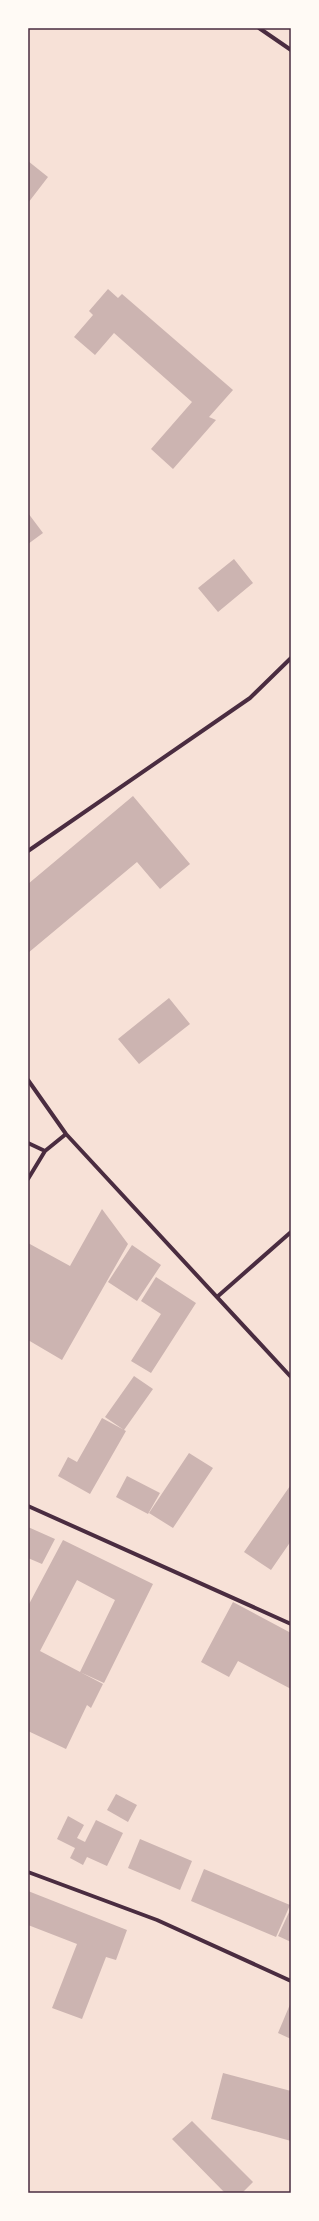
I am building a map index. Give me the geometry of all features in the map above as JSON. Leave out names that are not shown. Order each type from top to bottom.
[{"type":"street","points":[[258,28],[291,50]]},
{"type":"street","points":[[28,851],[250,698],[291,658]]},
{"type":"street","points":[[28,1080],[66,1134],[291,1377]]},
{"type":"street","points":[[28,1179],[45,1151],[66,1134]]},
{"type":"street","points":[[28,1143],[45,1151]]},
{"type":"street","points":[[217,1297],[291,1232]]},
{"type":"street","points":[[28,1506],[291,1624]]},
{"type":"street","points":[[28,1872],[157,1920],[291,1981]]},
{"type":"building","points":[[28,161],[48,177],[28,203]]},
{"type":"building","points":[[108,289],[118,298],[122,294],[233,390],[209,417],[216,420],[173,469],[151,449],[192,402],[114,333],[95,355],[74,337],[93,315],[89,311]]},
{"type":"building","points":[[28,513],[43,533],[28,544]]},
{"type":"building","points":[[234,559],[253,583],[218,612],[198,588]]},
{"type":"building","points":[[133,796],[190,864],[160,889],[137,862],[28,953],[28,884]]},
{"type":"building","points":[[169,998],[190,1024],[139,1064],[118,1039]]},
{"type":"building","points":[[102,1209],[128,1244],[62,1360],[28,1340],[28,1243],[70,1266]]},
{"type":"building","points":[[132,1245],[161,1265],[137,1301],[108,1282]]},
{"type":"building","points":[[156,1277],[196,1303],[151,1373],[131,1361],[161,1314],[141,1301]]},
{"type":"building","points":[[134,1376],[153,1389],[124,1430],[105,1417]]},
{"type":"building","points":[[102,1418],[126,1431],[90,1494],[58,1476],[68,1457],[77,1462]]},
{"type":"building","points":[[189,1453],[213,1468],[173,1528],[149,1513]]},
{"type":"building","points":[[127,1476],[160,1493],[148,1514],[116,1497]]},
{"type":"building","points":[[290,1486],[291,1541],[271,1570],[244,1552]]},
{"type":"building","points":[[28,1527],[55,1539],[42,1564],[28,1558]]},
{"type":"building","points":[[63,1540],[153,1584],[104,1683],[81,1672],[103,1684],[91,1708],[87,1705],[66,1749],[28,1731],[28,1606]],"holes":[[[77,1580],[115,1600],[80,1672],[40,1651]]]},
{"type":"building","points":[[233,1602],[291,1633],[291,1689],[238,1661],[229,1677],[201,1662]]},
{"type":"building","points":[[116,1794],[137,1805],[128,1822],[107,1810]]},
{"type":"building","points":[[68,1816],[84,1825],[77,1838],[85,1842],[96,1820],[123,1833],[107,1866],[87,1857],[83,1865],[70,1858],[75,1848],[57,1839]]},
{"type":"building","points":[[140,1839],[192,1861],[180,1890],[128,1868]]},
{"type":"building","points":[[204,1869],[290,1905],[276,1937],[191,1901]]},
{"type":"building","points":[[28,1891],[127,1930],[116,1960],[106,1957],[82,2019],[52,2008],[77,1944],[28,1925]]},
{"type":"building","points":[[291,1908],[291,1942],[278,1936]]},
{"type":"building","points":[[291,2002],[291,2039],[278,2033]]},
{"type":"building","points":[[223,2073],[291,2091],[291,2141],[211,2119]]},
{"type":"building","points":[[192,2121],[253,2182],[242,2193],[225,2193],[172,2139]]}]
